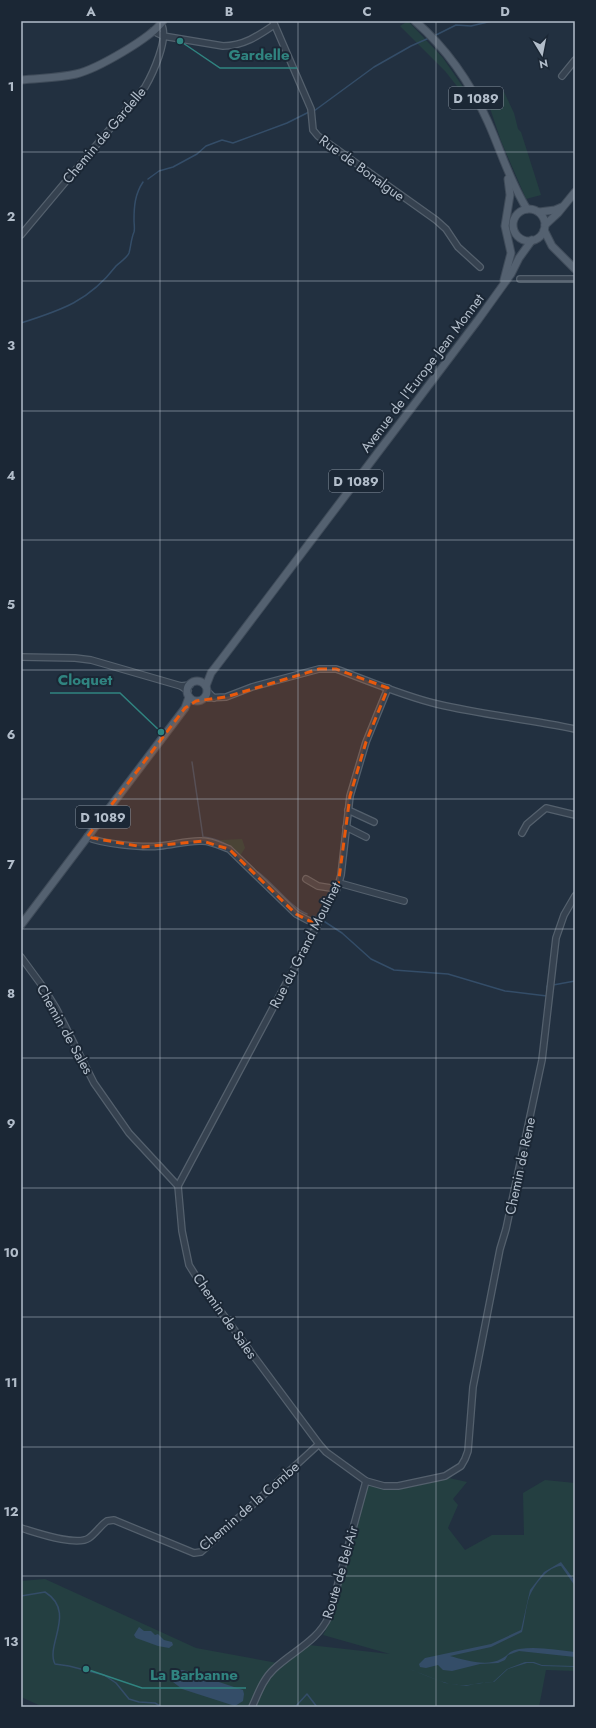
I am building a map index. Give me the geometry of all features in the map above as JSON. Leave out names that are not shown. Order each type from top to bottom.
[{"type":"main road","name":"D 1089","points":[[415,21],[436,42],[470,87],[488,122],[512,181],[527,209]]},
{"type":"main road","points":[[21,80],[67,76],[87,71],[131,47],[153,31],[162,22]]},
{"type":"main road","name":"D 1089","points":[[500,289],[508,268],[511,253],[505,226],[510,195],[504,161]]},
{"type":"main road","name":"D 1089","points":[[512,181],[517,202],[517,214]]},
{"type":"main road","points":[[534,240],[575,192]]},
{"type":"main road","points":[[552,246],[534,240],[526,241],[518,236],[515,232],[513,224],[517,214],[527,209],[539,212],[555,210],[565,205]]},
{"type":"main road","points":[[539,212],[544,219],[545,228],[552,246],[575,269]]},
{"type":"main road","points":[[518,236],[519,258]]},
{"type":"main road","name":"Avenue de l'Europe Jean Monnet","points":[[204,689],[211,673],[500,289],[511,274],[519,258],[534,240]]},
{"type":"main road","points":[[194,682],[204,689],[200,701],[191,694],[194,682]]},
{"type":"main road","name":"D 1089","points":[[21,925],[185,708],[191,694]]},
{"type":"street","name":"Chemin de Gardelle","points":[[21,235],[145,87],[158,60],[164,29],[162,22]]},
{"type":"street","points":[[153,31],[163,36],[231,46],[252,39],[274,23]]},
{"type":"street","name":"Rue de Bonalgue","points":[[274,23],[311,108],[313,130],[318,136],[436,220],[446,229],[458,247],[480,267]]},
{"type":"street","points":[[562,76],[575,60]]},
{"type":"street","points":[[520,279],[575,279]]},
{"type":"street","points":[[21,657],[75,658],[91,660],[181,686],[191,694]]},
{"type":"street","points":[[204,689],[214,698],[226,697],[319,669],[336,669],[436,704],[508,719],[575,729]]},
{"type":"street","name":"Rue du Grand Moulinet","points":[[178,1186],[338,886],[350,796],[366,742],[388,688]]},
{"type":"street","points":[[522,833],[528,824],[546,808],[575,815]]},
{"type":"street","points":[[348,810],[374,822]]},
{"type":"street","points":[[346,827],[366,837]]},
{"type":"street","points":[[87,837],[97,841],[143,847],[158,847],[203,841],[229,849],[296,914],[317,925]]},
{"type":"street","points":[[306,879],[318,886],[338,886],[404,901]]},
{"type":"street","name":"Chemin de Rene","points":[[469,1438],[473,1387],[500,1249],[506,1229],[542,1060],[556,938],[564,915],[575,896]]},
{"type":"street","name":"Chemin de Sales","points":[[21,957],[43,987],[94,1083],[124,1127],[178,1186],[182,1231],[189,1265],[204,1290],[326,1452],[366,1481],[384,1486],[398,1486],[445,1476],[455,1471],[466,1459],[469,1438]]},
{"type":"street","name":"Chemin de la Combe","points":[[21,1528],[44,1535],[83,1541],[90,1538],[107,1521],[114,1520],[194,1553],[201,1552],[319,1444]]},
{"type":"street","name":"Route de Bel-Air","points":[[252,1707],[261,1687],[272,1670],[312,1639],[325,1626],[366,1481]]},
{"type":"highlighted area","points":[[319,669],[336,669],[388,688],[366,742],[350,796],[338,886],[317,925],[296,914],[229,849],[203,841],[143,847],[87,837],[185,708],[196,701],[226,697]]},
{"type":"green space","points":[[408,21],[443,58],[472,100],[471,104],[445,71],[400,26]]},
{"type":"green space","points":[[484,90],[504,92],[514,113],[518,129],[521,132],[541,195],[526,199],[501,141]]},
{"type":"green space","points":[[242,839],[245,848],[240,856],[218,844],[221,840]]},
{"type":"green space","points":[[449,1478],[467,1482],[453,1499],[458,1505],[448,1528],[465,1550],[492,1535],[524,1535],[523,1493],[545,1480],[575,1483],[575,1671],[546,1670],[539,1707],[43,1707],[21,1697],[21,1581],[45,1579],[196,1648],[283,1664],[309,1645],[390,1654],[323,1635],[327,1628],[367,1486],[407,1488]]},
{"type":"water","points":[[561,1562],[575,1581],[575,1586],[561,1566],[547,1572],[536,1584],[529,1597],[522,1632],[491,1647],[450,1656],[482,1663],[501,1659],[515,1650],[533,1648],[575,1652],[575,1657],[519,1651],[508,1655],[505,1660],[498,1663],[480,1664],[452,1671],[443,1670],[438,1665],[426,1668],[420,1667],[419,1664],[425,1658],[491,1644],[521,1630],[530,1590],[544,1572]]},
{"type":"water","points":[[139,1627],[144,1631],[151,1631],[155,1635],[158,1634],[164,1640],[172,1642],[173,1645],[169,1648],[158,1646],[136,1638],[134,1635]]},
{"type":"water","points":[[525,1662],[534,1662],[542,1665],[575,1666],[542,1666],[527,1663],[508,1669],[494,1682],[484,1683],[493,1682],[507,1669]]},
{"type":"water","points":[[180,1670],[243,1690],[243,1701],[235,1706],[182,1689],[173,1682]]},
{"type":"waterway","points":[[434,36],[456,25],[471,26],[492,21]]},
{"type":"waterway","points":[[314,111],[374,67],[411,46],[429,38]]},
{"type":"waterway","points":[[148,179],[159,171],[173,167],[197,154],[206,146],[222,140],[233,143],[287,123],[309,112]]},
{"type":"waterway","points":[[21,323],[49,314],[74,303],[96,288],[116,266],[127,257],[134,231],[136,200],[138,191],[143,182]]},
{"type":"waterway","points":[[192,762],[203,837],[224,843],[241,857]]},
{"type":"waterway","points":[[258,872],[295,907],[307,914]]},
{"type":"waterway","points":[[313,916],[318,918]]},
{"type":"waterway","points":[[322,920],[342,933],[371,959],[394,970],[448,974],[505,991],[547,996],[547,986]]},
{"type":"waterway","points":[[553,985],[575,981]]},
{"type":"waterway","points":[[21,1596],[45,1592],[54,1600],[59,1609],[60,1619],[53,1656],[55,1664],[104,1675],[116,1683],[129,1699],[139,1702],[155,1703],[162,1707]]},
{"type":"waterway","points":[[289,1707],[296,1706],[307,1694],[317,1707]]},
{"type":"railway","points":[[429,21],[451,21]]},
{"type":"place","name":"Gardelle","points":[[180,41]]},
{"type":"place","name":"Cloquet","points":[[161,732]]},
{"type":"place","name":"La Barbanne","points":[[86,1669]]}]
